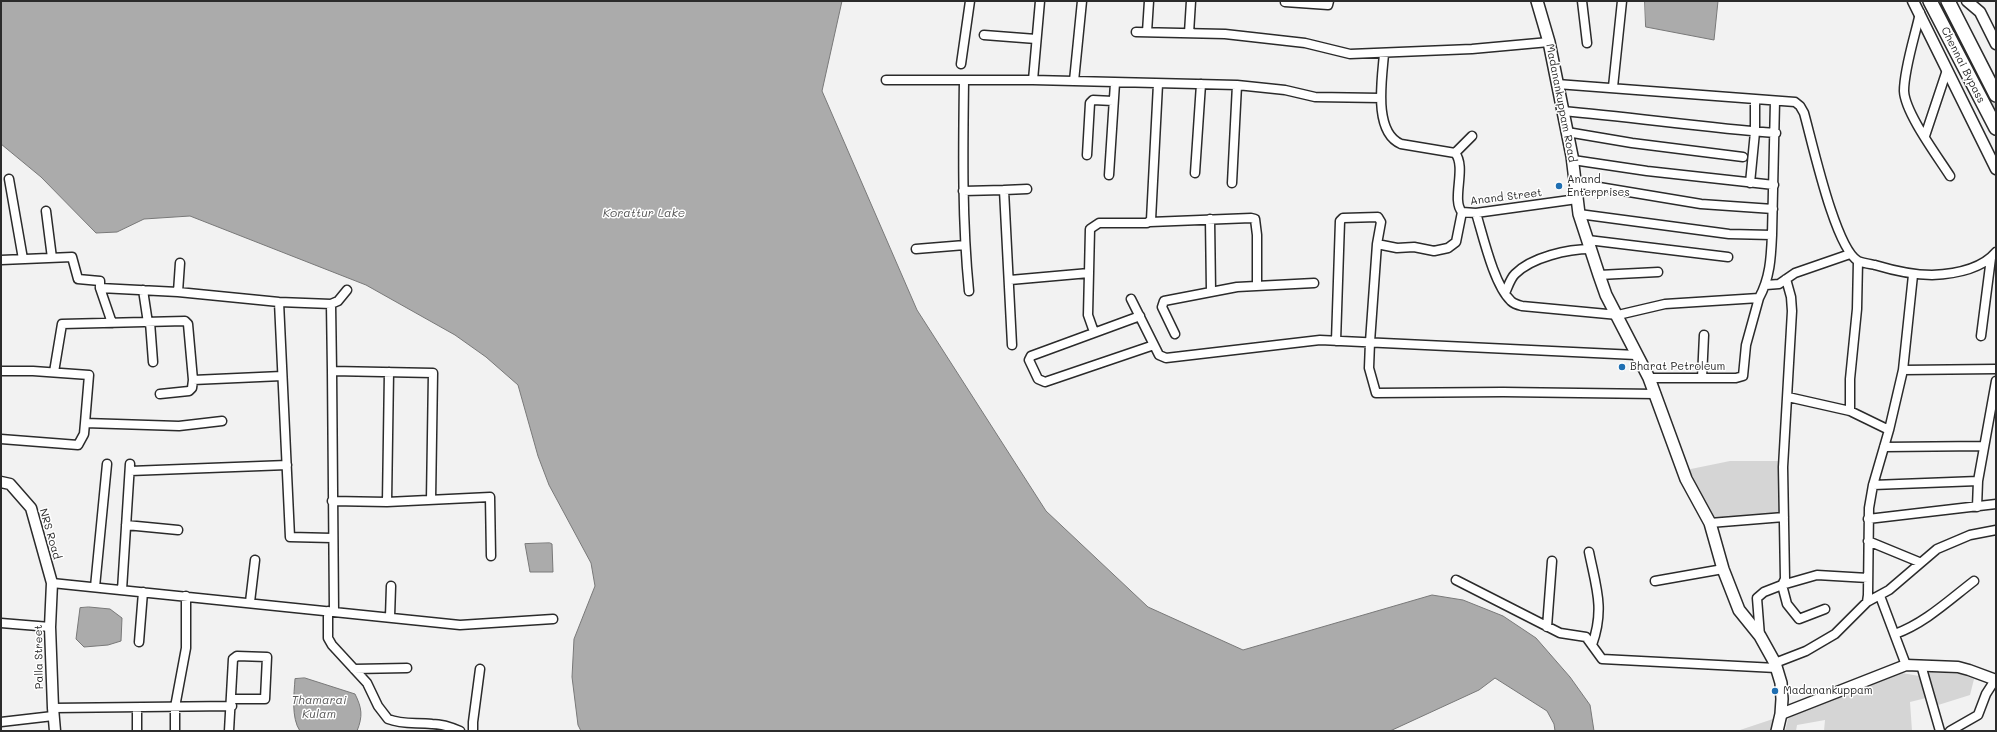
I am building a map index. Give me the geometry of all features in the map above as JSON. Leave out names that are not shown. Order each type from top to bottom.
[{"type":"highway","name":"Chennai Bypass","points":[[1930,1],[1996,128]]},
{"type":"highway","name":"Chennai Bypass","points":[[1948,1],[1996,95]]},
{"type":"main road","name":"Madanankuppam Road","points":[[1537,1],[1549,42],[1573,160],[1576,199],[1579,214],[1589,245],[1606,295],[1618,315],[1656,394],[1686,479],[1710,522],[1723,568],[1739,610],[1760,636],[1776,665],[1781,682],[1781,714],[1777,731]]},
{"type":"street","points":[[961,64],[970,1]]},
{"type":"street","points":[[1032,80],[1040,1]]},
{"type":"street","points":[[1074,81],[1082,1]]},
{"type":"street","points":[[1147,32],[1149,1]]},
{"type":"street","points":[[1189,33],[1191,1]]},
{"type":"street","points":[[1285,2],[1328,5],[1329,1]]},
{"type":"street","points":[[1582,1],[1587,43]]},
{"type":"street","points":[[1613,87],[1622,1]]},
{"type":"street","points":[[1913,1],[1996,169]]},
{"type":"street","points":[[1967,1],[1980,12],[1996,44]]},
{"type":"street","points":[[1920,13],[1905,80],[1904,92],[1912,116],[1950,176]]},
{"type":"street","points":[[1136,32],[1224,34],[1305,43],[1350,54],[1384,54],[1472,49],[1549,42]]},
{"type":"street","points":[[984,35],[1036,39]]},
{"type":"street","points":[[1384,54],[1381,98],[1385,127],[1394,141],[1401,144],[1455,152],[1472,136]]},
{"type":"street","points":[[1925,136],[1947,70]]},
{"type":"street","points":[[886,80],[1032,80],[1237,85],[1285,90],[1315,97],[1381,98]]},
{"type":"street","points":[[964,81],[963,191],[965,246],[969,291]]},
{"type":"street","points":[[1109,175],[1115,83]]},
{"type":"street","points":[[1150,222],[1152,217],[1158,84]]},
{"type":"street","points":[[1196,173],[1201,84]]},
{"type":"street","points":[[1557,84],[1613,87],[1795,102],[1800,106],[1804,113],[1833,217],[1850,254],[1858,261],[1913,275],[1969,270],[1994,255]]},
{"type":"street","points":[[1232,183],[1237,85]]},
{"type":"street","points":[[1750,183],[1755,132],[1755,99]]},
{"type":"street","points":[[1087,155],[1090,103],[1093,100],[1113,101]]},
{"type":"street","points":[[1649,378],[1736,378],[1743,376],[1746,345],[1759,298],[1766,285],[1771,262],[1776,133],[1775,101]]},
{"type":"street","points":[[1562,111],[1633,117],[1715,129],[1776,133]]},
{"type":"street","points":[[1567,132],[1632,143],[1743,157]]},
{"type":"street","name":"Anand Street","points":[[1455,152],[1460,164],[1459,205],[1462,212],[1476,213],[1576,199]]},
{"type":"street","points":[[1573,160],[1647,171],[1774,186]]},
{"type":"street","points":[[9,179],[23,259]]},
{"type":"street","points":[[1575,183],[1701,204],[1773,209]]},
{"type":"street","points":[[963,191],[1027,189]]},
{"type":"street","points":[[1004,190],[1010,280],[1012,345]]},
{"type":"street","points":[[46,211],[52,258]]},
{"type":"street","points":[[1378,244],[1397,248],[1414,246],[1434,251],[1448,248],[1456,242],[1462,212]]},
{"type":"street","points":[[1476,213],[1488,255],[1505,293],[1511,302],[1522,306],[1618,315],[1665,304],[1759,298]]},
{"type":"street","points":[[1579,214],[1729,234],[1772,235]]},
{"type":"street","points":[[1336,341],[1340,220],[1380,218],[1381,222],[1369,368],[1376,393],[1503,392],[1656,394]]},
{"type":"street","points":[[1210,219],[1212,291]]},
{"type":"street","points":[[1094,332],[1088,315],[1090,229],[1092,226],[1099,223],[1255,219],[1257,235],[1257,285]]},
{"type":"street","points":[[1505,293],[1514,275],[1529,265],[1567,250],[1589,245],[1728,257]]},
{"type":"street","points":[[916,249],[965,246]]},
{"type":"street","points":[[1766,285],[1779,284],[1795,273],[1850,254]]},
{"type":"street","points":[[1981,336],[1994,255]]},
{"type":"street","points":[[1,260],[72,257],[78,279],[100,281],[100,288],[112,323]]},
{"type":"street","points":[[1850,411],[1850,379],[1857,309],[1858,261]]},
{"type":"street","points":[[178,292],[180,263]]},
{"type":"street","points":[[1599,275],[1658,272]]},
{"type":"street","points":[[1010,280],[1089,273]]},
{"type":"street","points":[[1867,602],[1868,519],[1873,485],[1889,430],[1903,370],[1913,275]]},
{"type":"street","points":[[1786,279],[1791,297],[1792,311],[1784,467],[1785,579],[1782,585],[1787,604],[1799,619],[1825,609]]},
{"type":"street","points":[[1175,334],[1162,308],[1163,302],[1212,291],[1257,285],[1314,283]]},
{"type":"street","points":[[100,288],[178,292],[279,302],[331,304],[338,301],[347,290]]},
{"type":"street","points":[[144,290],[153,362]]},
{"type":"street","points":[[1131,299],[1160,357],[1166,358],[1320,340],[1636,355]]},
{"type":"street","points":[[279,302],[290,537],[332,538]]},
{"type":"street","points":[[331,304],[332,538],[331,611],[328,638],[332,645],[367,683],[378,706],[388,719],[408,727],[432,724],[447,726],[460,731]]},
{"type":"street","points":[[1140,316],[1030,357],[1029,360],[1038,379],[1045,382],[1154,345]]},
{"type":"street","points":[[54,372],[61,325],[186,321],[188,323],[193,380],[191,390],[160,394]]},
{"type":"street","points":[[1702,378],[1704,335]]},
{"type":"street","points":[[1903,370],[1996,369]]},
{"type":"street","points":[[1,371],[54,372],[89,375],[84,434],[78,446],[1,439]]},
{"type":"street","points":[[332,371],[433,373],[431,500]]},
{"type":"street","points":[[387,502],[389,372]]},
{"type":"street","points":[[193,380],[282,376]]},
{"type":"street","points":[[1977,506],[1978,481],[1984,446],[1994,407],[1996,381]]},
{"type":"street","points":[[1788,397],[1850,411],[1889,430]]},
{"type":"street","points":[[85,423],[179,426],[222,421]]},
{"type":"street","points":[[1884,447],[1984,446]]},
{"type":"street","points":[[95,587],[107,464]]},
{"type":"street","points":[[122,590],[130,467],[287,465]]},
{"type":"street","points":[[1873,485],[1978,481]]},
{"type":"street","name":"NRS Road","points":[[1,482],[10,484],[31,508],[52,583]]},
{"type":"street","points":[[332,501],[387,502],[490,497],[491,556]]},
{"type":"street","points":[[1868,519],[1996,504]]},
{"type":"street","points":[[1710,522],[1784,517]]},
{"type":"street","points":[[126,525],[178,530]]},
{"type":"street","points":[[1456,580],[1566,635],[1586,637],[1592,644],[1599,657],[1606,660],[1776,665],[1806,651],[1835,634],[1867,602],[1880,596],[1902,580],[1919,562],[1937,549],[1954,540],[1996,530]]},
{"type":"street","points":[[1868,542],[1919,562]]},
{"type":"street","points":[[1589,552],[1600,610],[1599,624],[1592,644]]},
{"type":"street","points":[[250,602],[255,560]]},
{"type":"street","points":[[1548,627],[1552,561]]},
{"type":"street","points":[[1655,580],[1723,568]]},
{"type":"street","points":[[1760,636],[1757,598],[1764,592],[1817,575],[1868,578]]},
{"type":"street","points":[[1895,634],[1922,622],[1974,582]]},
{"type":"street","points":[[52,583],[250,602],[460,625],[553,619]]},
{"type":"street","name":"Palla Street","points":[[52,583],[50,627],[53,712],[56,731]]},
{"type":"street","points":[[390,617],[391,586]]},
{"type":"street","points":[[139,642],[143,592]]},
{"type":"street","points":[[175,731],[175,707],[186,648],[186,596]]},
{"type":"street","points":[[1880,596],[1906,666]]},
{"type":"street","points":[[1,623],[50,627]]},
{"type":"street","points":[[1,722],[53,712],[175,707],[232,702],[265,699],[267,657],[235,657],[232,702],[229,731]]},
{"type":"street","points":[[1921,665],[1940,731]]},
{"type":"street","points":[[1781,714],[1906,666],[1921,665],[1969,670],[1996,680],[1986,694],[1978,715],[1950,731]]},
{"type":"street","points":[[354,669],[407,668]]},
{"type":"street","points":[[473,731],[480,669]]},
{"type":"street","points":[[137,708],[137,731]]},
{"type":"shaded area","points":[[1936,1],[1944,1],[1995,103],[1996,121]]},
{"type":"shaded area","points":[[1730,461],[1782,461],[1780,514],[1714,518],[1686,470]]},
{"type":"shaded area","points":[[1930,672],[1961,674],[1974,679],[1970,695],[1935,706],[1927,674]]},
{"type":"shaded area","points":[[1902,673],[1919,676],[1926,698],[1910,702],[1912,731],[1824,731],[1825,720],[1797,725],[1796,731],[1785,731],[1788,719],[1790,717]]},
{"type":"shaded area","points":[[1776,718],[1771,731],[1737,731]]},
{"type":"water","name":"Korattur Lake","points":[[1,1],[842,1],[822,91],[917,310],[1046,511],[1148,607],[1243,650],[1432,595],[1463,600],[1503,616],[1536,638],[1570,677],[1590,705],[1594,731],[1555,731],[1554,724],[1547,711],[1495,678],[1479,690],[1390,731],[581,731],[578,725],[572,677],[574,639],[595,586],[591,563],[549,485],[538,456],[518,385],[486,357],[455,335],[366,285],[190,216],[144,219],[117,232],[96,233],[41,177],[1,144]]},
{"type":"water","points":[[1645,1],[1718,1],[1714,40],[1646,27]]},
{"type":"water","points":[[525,544],[552,544],[553,572],[530,572]]},
{"type":"water","points":[[89,607],[110,609],[122,618],[121,641],[108,645],[84,647],[76,639],[80,608]]},
{"type":"water","name":"Thamarai Kulam","points":[[305,678],[355,694],[361,712],[357,731],[300,731],[295,720],[294,713],[295,679]]},
{"type":"place","name":"Anand Enterprises","points":[[1559,186]]},
{"type":"place","name":"Bharat Petroleum","points":[[1622,367]]},
{"type":"place","name":"Madanankuppam","points":[[1775,691]]}]
